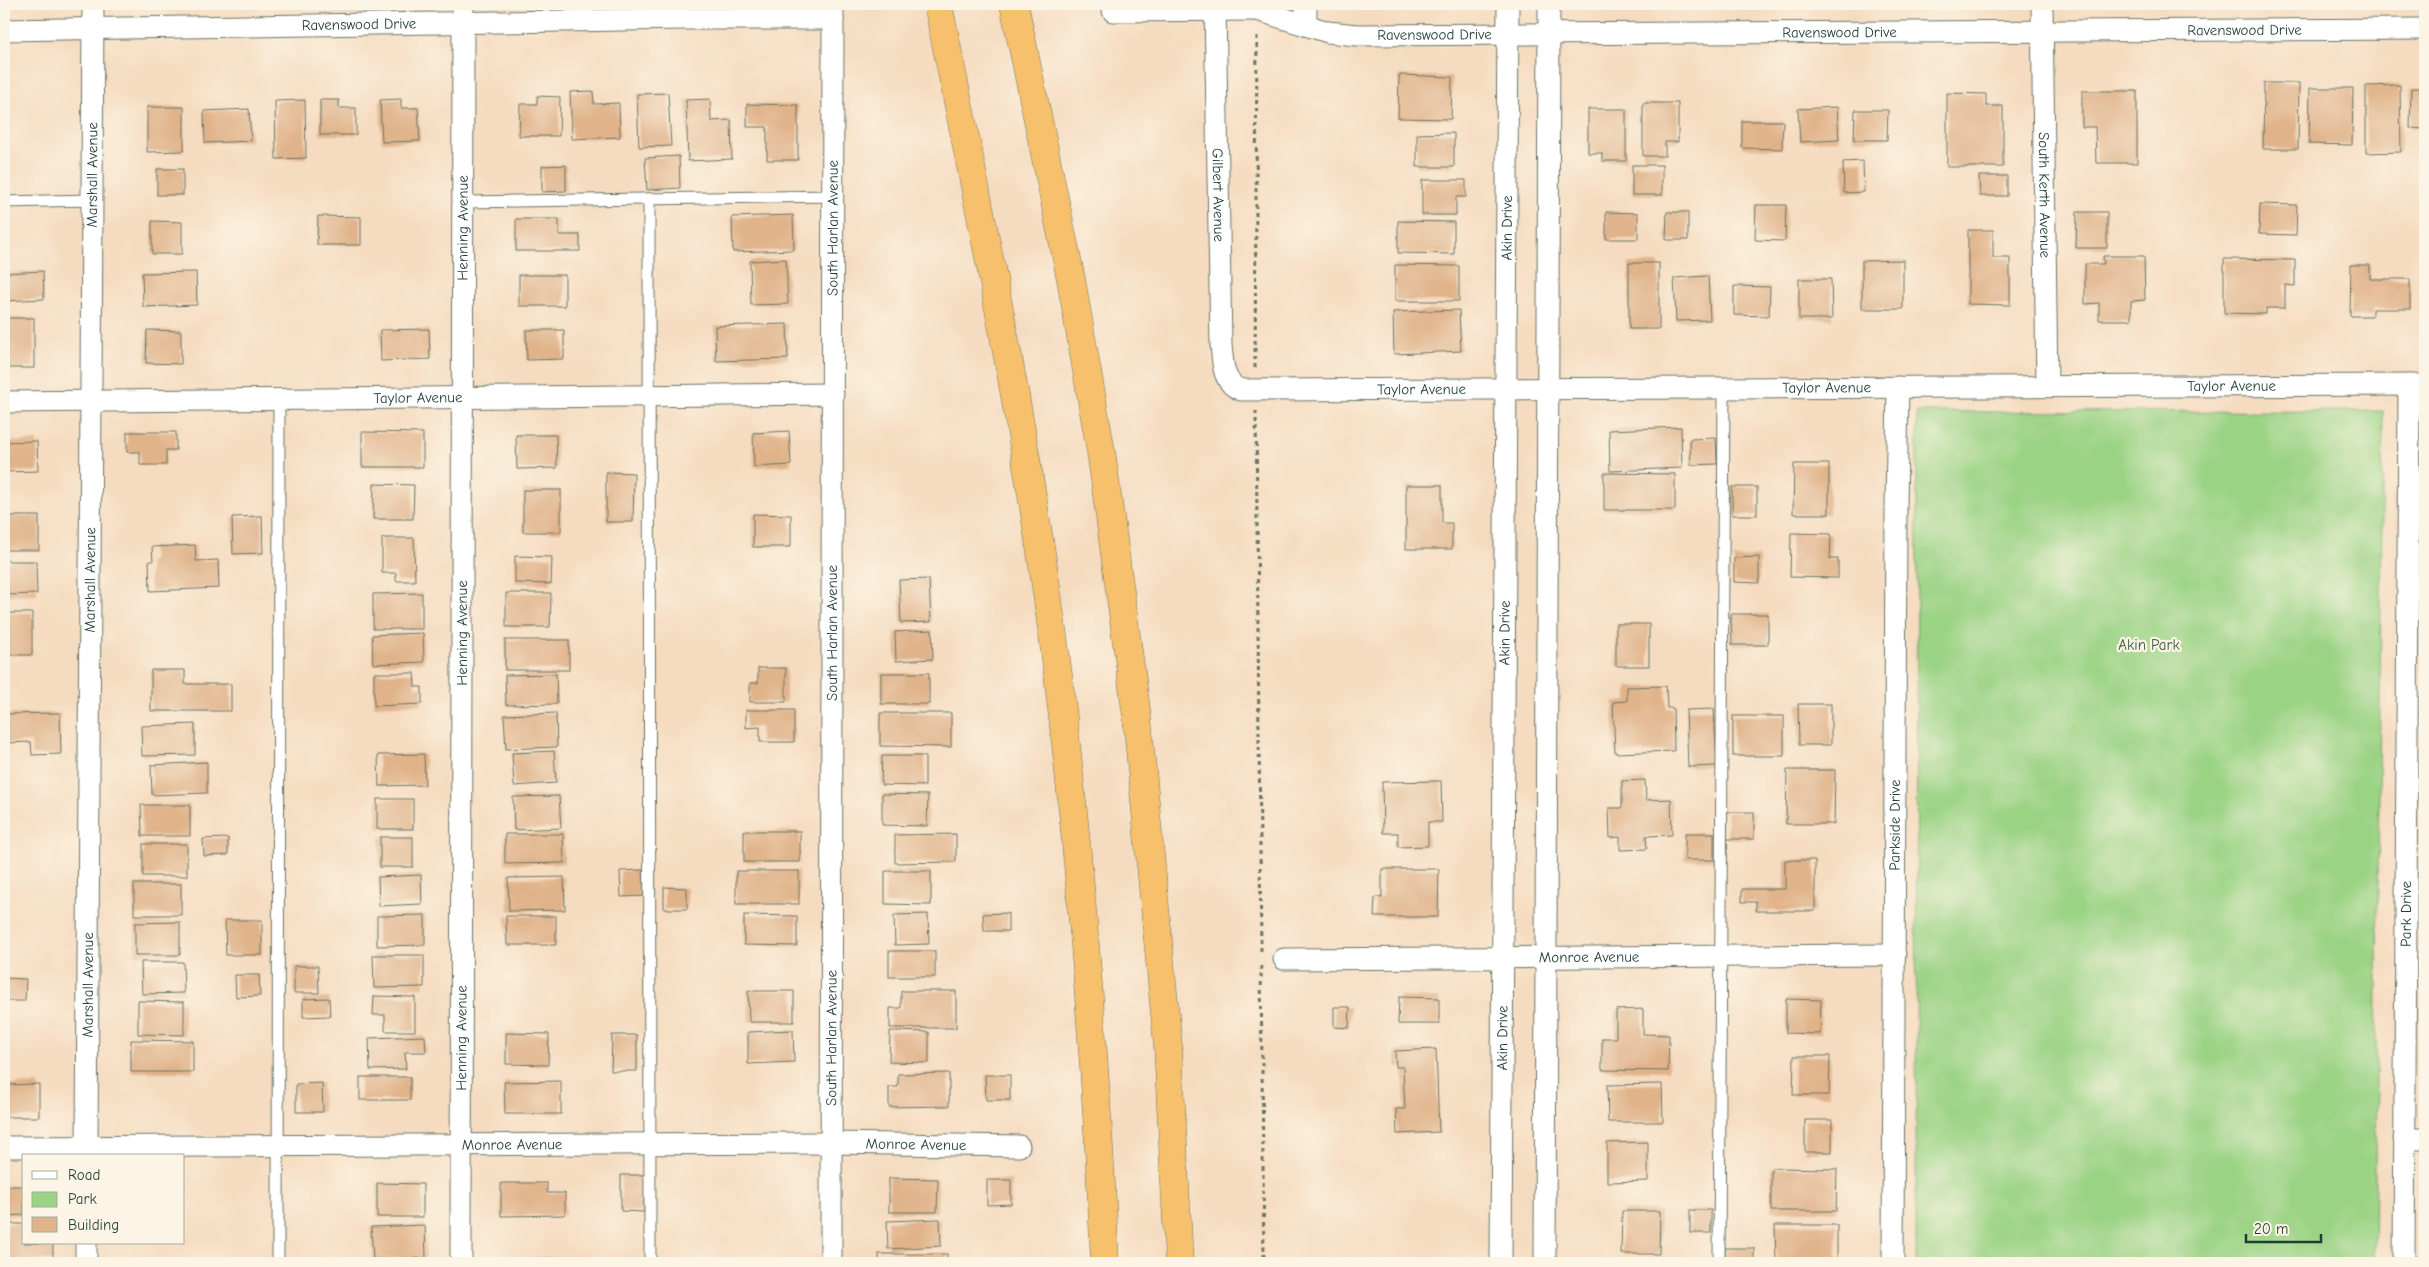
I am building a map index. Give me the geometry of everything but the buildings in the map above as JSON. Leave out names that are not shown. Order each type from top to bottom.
[{"type":"highway","points":[[938,4],[1004,326],[1059,682],[1082,904],[1099,1139],[1104,1263]]},
{"type":"highway","points":[[1014,4],[1071,279],[1102,458],[1137,716],[1168,1046],[1179,1263]]},
{"type":"street","name":"Marshall Avenue","points":[[87,1151],[93,4]]},
{"type":"street","name":"Ravenswood Drive","points":[[1257,20],[1279,4]]},
{"type":"street","points":[[1306,4],[1306,26]]},
{"type":"street","name":"Akin Drive","points":[[1500,1263],[1508,4]]},
{"type":"street","points":[[1545,1263],[1549,4]]},
{"type":"street","name":"South Kerth Avenue","points":[[2042,4],[2047,386]]},
{"type":"street","name":"Ravenswood Drive","points":[[1113,11],[1215,7],[1257,20],[1306,26],[1347,35],[2425,29]]},
{"type":"street","name":"Gilbert Avenue","points":[[1215,7],[1221,345],[1223,367],[1230,384]]},
{"type":"street","name":"Ravenswood Drive","points":[[4,30],[93,29],[463,13],[833,11]]},
{"type":"street","name":"South Harlan Avenue","points":[[831,1263],[833,11]]},
{"type":"street","name":"Henning Avenue","points":[[461,1263],[464,396],[463,13]]},
{"type":"street","name":"Taylor Avenue","points":[[1230,384],[1235,388],[1248,391],[2417,385]]},
{"type":"street","name":"Park Drive","points":[[2404,1263],[2404,1139],[2416,761],[2417,385]]},
{"type":"street","name":"Parkside Drive","points":[[1893,1263],[1898,387]]},
{"type":"street","name":"Taylor Avenue","points":[[4,402],[464,396],[833,394]]},
{"type":"street","name":"Monroe Avenue","points":[[1284,959],[1895,955]]},
{"type":"street","points":[[2404,1139],[2425,1139]]},
{"type":"street","name":"Monroe Avenue","points":[[4,1147],[87,1151],[279,1146],[831,1142],[1019,1146]]},
{"type":"street","points":[[86,1244],[86,1263]]},
{"type":"lane","points":[[463,202],[833,196]]},
{"type":"lane","points":[[649,199],[650,1263]]},
{"type":"lane","points":[[4,202],[91,200]]},
{"type":"lane","points":[[1719,1263],[1724,388]]},
{"type":"lane","points":[[278,1263],[279,399]]},
{"type":"path","points":[[1255,368],[1257,20]]},
{"type":"path","points":[[1256,417],[1264,1263]]},
{"type":"green space","name":"Akin Park","points":[[2383,411],[2374,1263],[1916,1263],[1917,412]]}]
